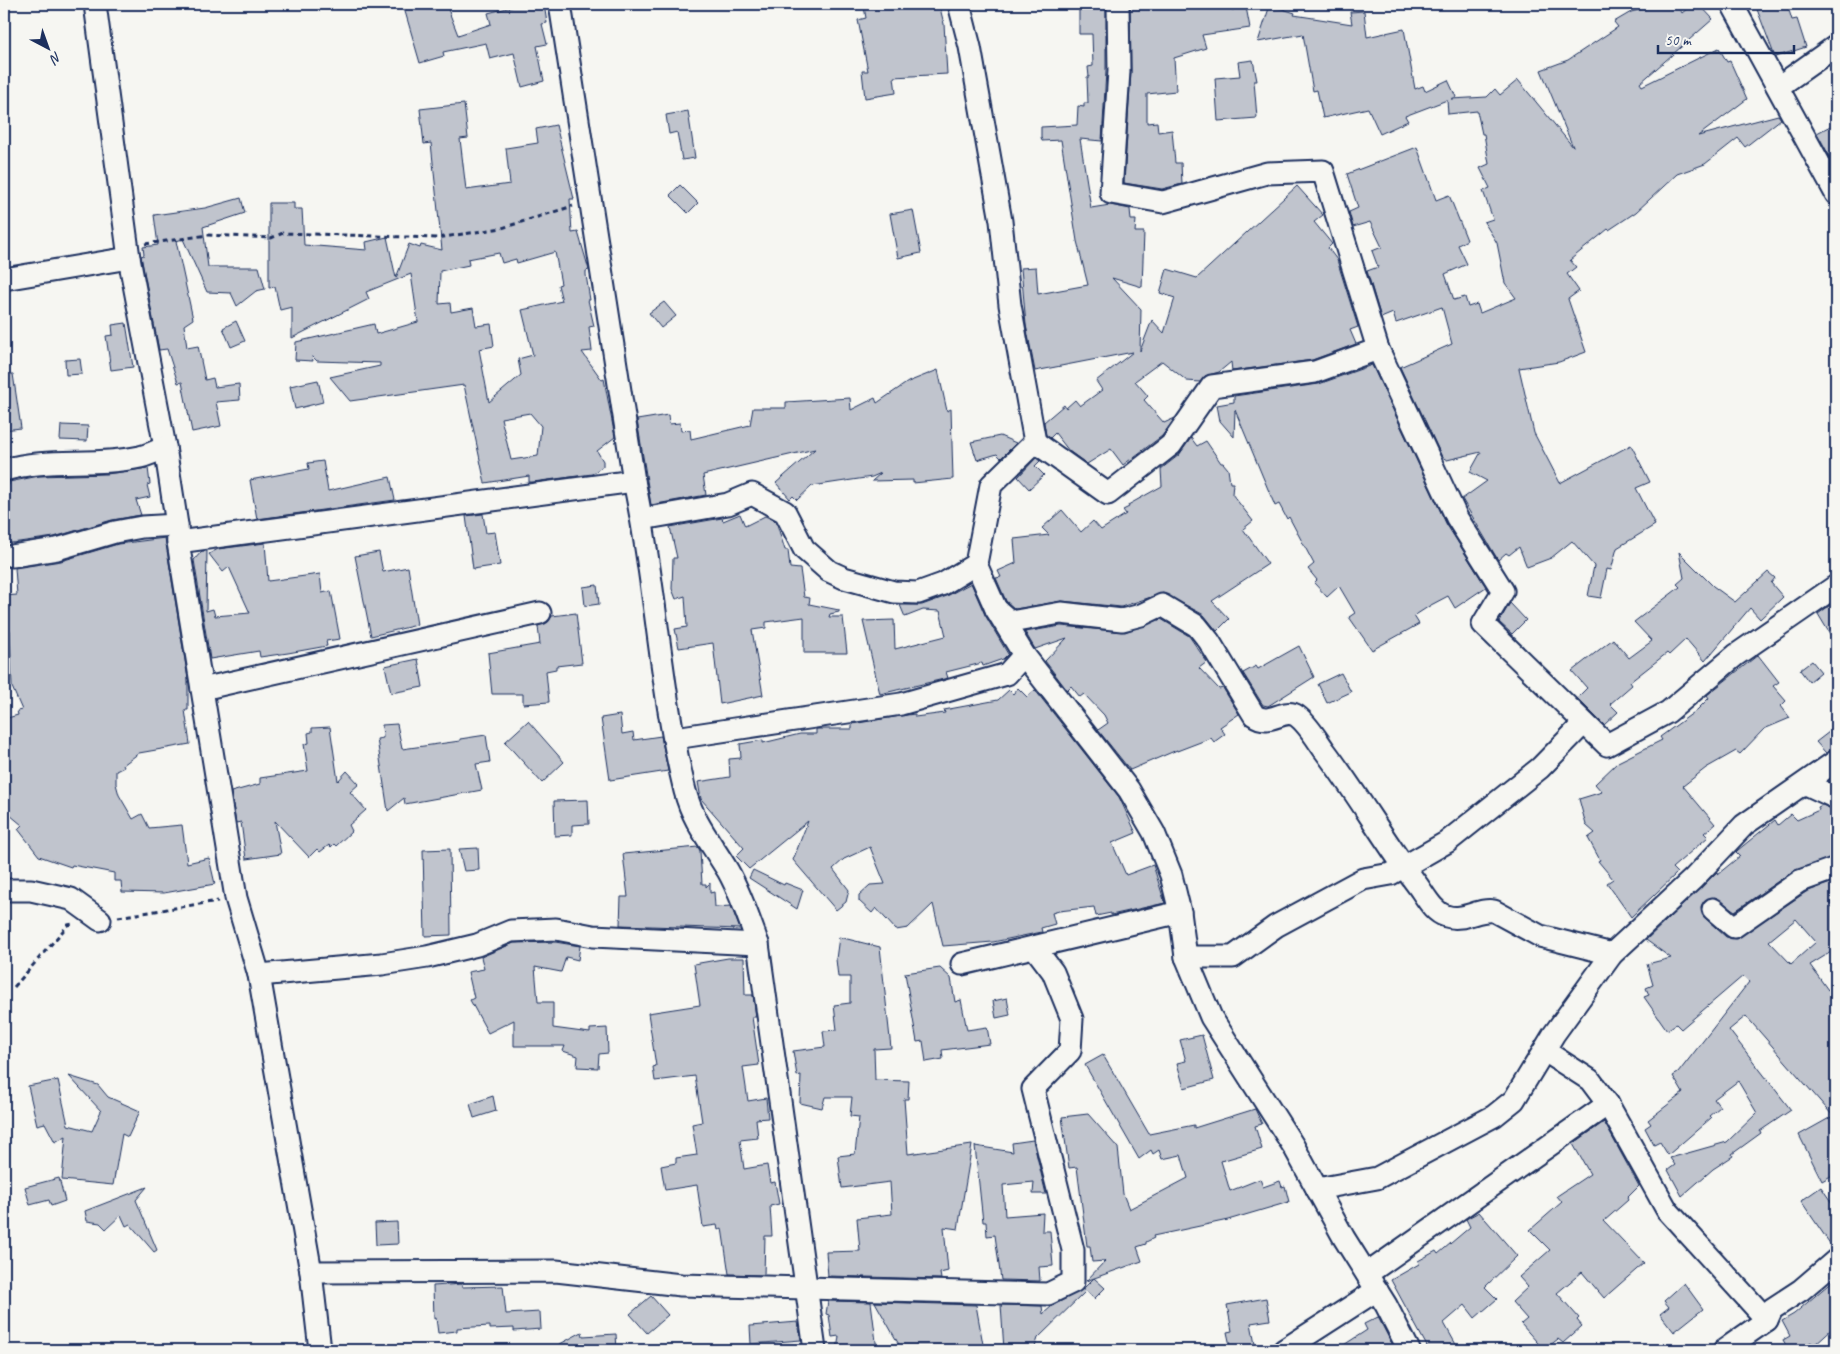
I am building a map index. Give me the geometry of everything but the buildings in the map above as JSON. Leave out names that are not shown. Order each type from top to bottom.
[{"type":"street","points":[[95,4],[129,258],[165,447],[236,898],[259,975],[311,1272],[320,1350]]},
{"type":"street","points":[[560,4],[589,201],[685,791],[694,817],[728,871],[743,903],[758,944],[815,1350]]},
{"type":"street","points":[[959,4],[970,47],[1001,221],[1010,305],[1035,442],[1108,494],[1171,445],[1212,386],[1315,372],[1378,348]]},
{"type":"street","points":[[1118,4],[1119,71],[1111,193],[1163,202],[1267,173],[1323,171],[1378,348],[1457,518],[1503,591],[1483,624],[1607,745],[1668,712],[1736,655],[1836,586]]},
{"type":"street","points":[[1732,4],[1836,194]]},
{"type":"street","points":[[1778,87],[1836,46]]},
{"type":"street","points":[[4,279],[129,258]]},
{"type":"street","points":[[1035,442],[992,485],[976,564],[996,609],[1024,655],[1130,790],[1154,833],[1171,876],[1180,912],[1186,958],[1211,1017],[1294,1146],[1409,1350]]},
{"type":"street","points":[[4,470],[26,464],[91,462],[140,457],[165,447]]},
{"type":"street","points":[[12,556],[57,549],[115,532],[142,527],[178,534],[634,481]]},
{"type":"street","points":[[642,519],[728,504],[752,494],[785,512],[804,549],[830,571],[844,578],[894,592],[918,592],[944,584],[976,564]]},
{"type":"street","points":[[996,609],[1011,622],[1061,613],[1122,620],[1141,615],[1162,605],[1197,626],[1209,641],[1254,715],[1260,719],[1267,720],[1287,714],[1295,714],[1305,724],[1351,785],[1404,867],[1436,911],[1446,916],[1461,918],[1489,910],[1494,911],[1540,936],[1612,954]]},
{"type":"street","points":[[202,689],[540,614]]},
{"type":"street","points":[[675,738],[901,704],[1007,674],[1024,655]]},
{"type":"street","points":[[1186,958],[1233,957],[1276,926],[1363,878],[1392,874],[1447,842],[1540,768],[1584,723]]},
{"type":"street","points":[[1317,1189],[1376,1178],[1494,1116],[1514,1100],[1554,1034],[1612,954],[1693,879],[1744,825],[1765,809],[1806,784],[1836,761]]},
{"type":"street","points":[[1806,784],[1836,798]]},
{"type":"street","points":[[1713,909],[1734,927],[1800,881],[1836,868]]},
{"type":"street","points":[[4,890],[31,890],[71,899],[100,920]]},
{"type":"street","points":[[962,964],[1180,912]]},
{"type":"street","points":[[259,975],[382,964],[427,957],[477,945],[511,931],[556,929],[593,936],[758,944]]},
{"type":"street","points":[[311,1272],[556,1271],[681,1285],[1048,1294],[1073,1282],[1073,1250],[1033,1089],[1070,1052],[1072,1019],[1053,972],[1034,947]]},
{"type":"street","points":[[1545,1051],[1590,1080],[1608,1104],[1667,1210],[1768,1320]]},
{"type":"street","points":[[1284,1350],[1608,1104]]},
{"type":"street","points":[[1724,1350],[1768,1320],[1772,1309],[1800,1290],[1836,1260]]},
{"type":"path","points":[[129,258],[138,245],[208,236],[271,238],[282,233],[437,238],[502,228],[589,201]]}]
